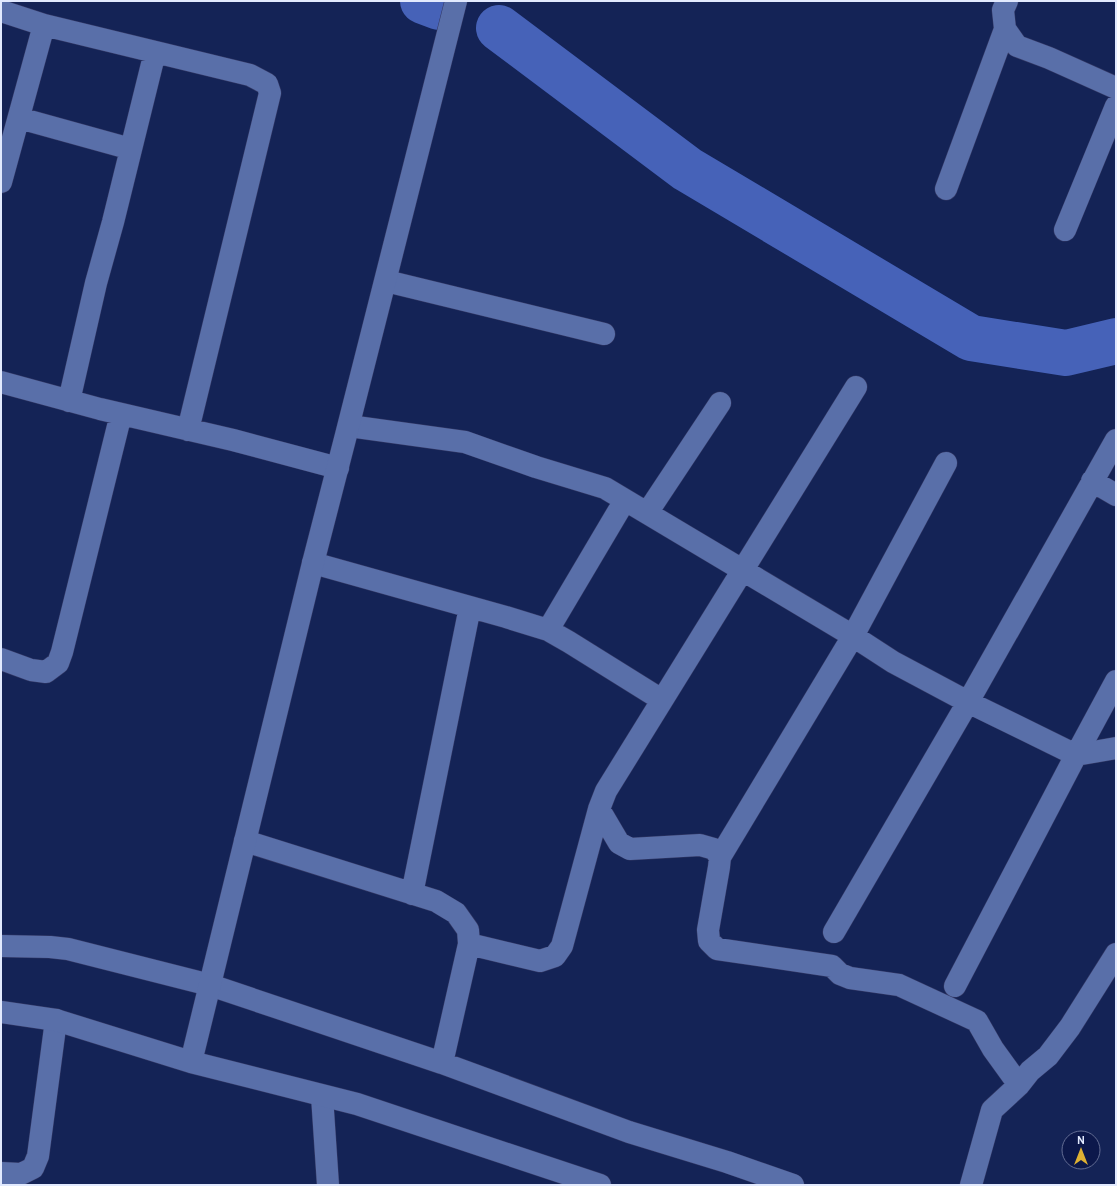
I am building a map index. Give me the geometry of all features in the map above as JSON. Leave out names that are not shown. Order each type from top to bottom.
[{"type":"street","points":[[191,1062],[313,564],[456,1]]},
{"type":"street","points":[[946,189],[1004,29],[1003,10],[1007,1]]},
{"type":"street","points":[[1,11],[44,25],[250,75],[267,84],[270,93],[188,430]]},
{"type":"street","points":[[1,182],[44,25]]},
{"type":"street","points":[[1004,29],[1017,46],[1050,58],[1116,88]]},
{"type":"street","points":[[69,401],[96,283],[155,52]]},
{"type":"street","points":[[1065,230],[1116,106]]},
{"type":"street","points":[[19,118],[131,149]]},
{"type":"street","points":[[386,281],[604,334]]},
{"type":"street","points":[[469,944],[540,961],[555,956],[562,946],[599,809],[606,791],[856,387]]},
{"type":"street","points":[[2,389],[69,401],[233,440],[338,468]]},
{"type":"street","points":[[647,513],[720,403]]},
{"type":"street","points":[[1,659],[31,670],[46,672],[58,663],[121,414]]},
{"type":"street","points":[[349,426],[464,442],[536,467],[605,488],[853,636],[893,662],[968,702],[1076,755],[1116,748]]},
{"type":"street","points":[[834,932],[968,702],[1116,440]]},
{"type":"street","points":[[946,463],[853,636],[720,857],[708,930],[709,941],[717,949],[832,966],[840,974],[850,978],[899,985],[977,1021],[993,1049],[1019,1085]]},
{"type":"street","points":[[1092,482],[1116,495]]},
{"type":"street","points":[[548,630],[625,500]]},
{"type":"street","points":[[313,564],[548,630],[662,700]]},
{"type":"street","points":[[412,894],[470,607]]},
{"type":"street","points":[[955,986],[1116,681]]},
{"type":"street","points":[[599,809],[619,843],[630,848],[700,845],[714,849],[720,857]]},
{"type":"street","points":[[245,841],[436,901],[456,913],[468,930],[469,944],[442,1063]]},
{"type":"street","points":[[1,946],[68,949],[210,986],[442,1063],[629,1132],[727,1162],[793,1185]]},
{"type":"street","points":[[971,1185],[992,1110],[1019,1085],[1030,1071],[1048,1056],[1070,1027],[1116,954]]},
{"type":"street","points":[[1,1012],[56,1020],[191,1062],[357,1104],[573,1181],[600,1185]]},
{"type":"street","points":[[1,1173],[20,1174],[33,1168],[38,1156],[56,1020]]},
{"type":"street","points":[[322,1096],[328,1185]]},
{"type":"waterway","points":[[423,1],[439,7]]},
{"type":"waterway","points":[[499,28],[687,169],[971,338],[1066,353],[1116,341]]}]
